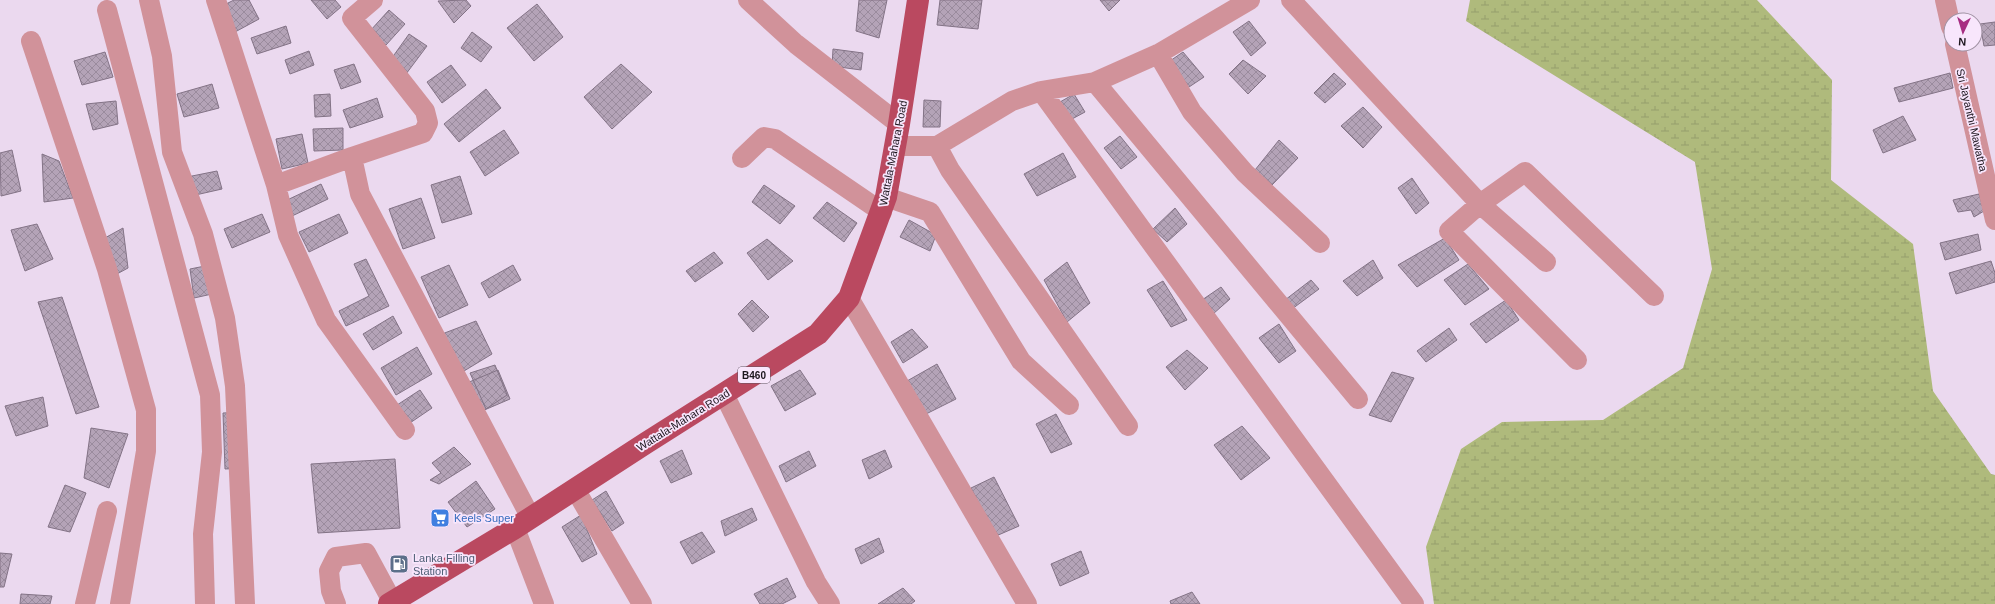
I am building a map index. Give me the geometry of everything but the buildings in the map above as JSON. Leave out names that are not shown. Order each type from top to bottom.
[{"type":"main road","name":"Wattala-Mahara Road","points":[[390,603],[523,523],[818,334],[850,298],[884,204],[899,124],[918,0]]},
{"type":"street","points":[[149,0],[162,56],[172,152],[203,234],[225,318],[235,386],[245,604]]},
{"type":"street","points":[[216,0],[276,185],[288,235],[326,320],[405,430]]},
{"type":"street","points":[[276,185],[423,133],[428,123],[425,111],[352,18],[373,0]]},
{"type":"street","points":[[748,0],[796,44],[899,124]]},
{"type":"street","points":[[895,146],[937,146],[1012,101],[1040,91],[1095,82],[1158,54],[1250,0]]},
{"type":"street","points":[[1291,0],[1480,204],[1546,262]]},
{"type":"street","points":[[1945,0],[1948,12]]},
{"type":"street","points":[[106,10],[210,395],[212,452],[203,534],[205,604]]},
{"type":"street","points":[[31,41],[107,269],[146,410],[146,451],[120,604]]},
{"type":"street","name":"Sri Jayanthi Mawatha","points":[[1957,52],[1995,220]]},
{"type":"street","points":[[1158,54],[1192,112],[1245,173],[1320,243]]},
{"type":"street","points":[[1095,82],[1358,399]]},
{"type":"street","points":[[1040,91],[1414,604]]},
{"type":"street","points":[[742,158],[764,137],[775,138],[884,204],[930,212],[1021,361],[1069,405]]},
{"type":"street","points":[[937,146],[950,170],[1128,426]]},
{"type":"street","points":[[352,157],[360,194],[523,523],[544,604]]},
{"type":"street","points":[[1577,360],[1449,231],[1480,204],[1525,172],[1654,296]]},
{"type":"street","points":[[850,298],[1027,604]]},
{"type":"street","points":[[724,394],[816,582],[830,604]]},
{"type":"street","points":[[575,489],[642,604]]},
{"type":"street","points":[[85,604],[107,511]]},
{"type":"street","points":[[336,604],[331,591],[329,571],[336,557],[366,553],[390,603]]},
{"type":"green space","points":[[1470,0],[1757,0],[1832,80],[1831,180],[1913,244],[1933,391],[1991,474],[1995,475],[1995,604],[1434,604],[1426,547],[1461,449],[1502,422],[1603,420],[1683,368],[1712,269],[1695,162],[1466,21]]},
{"type":"place","name":"Keels Super","points":[[440,518]]},
{"type":"place","name":"Lanka Filling Station","points":[[399,564]]}]
